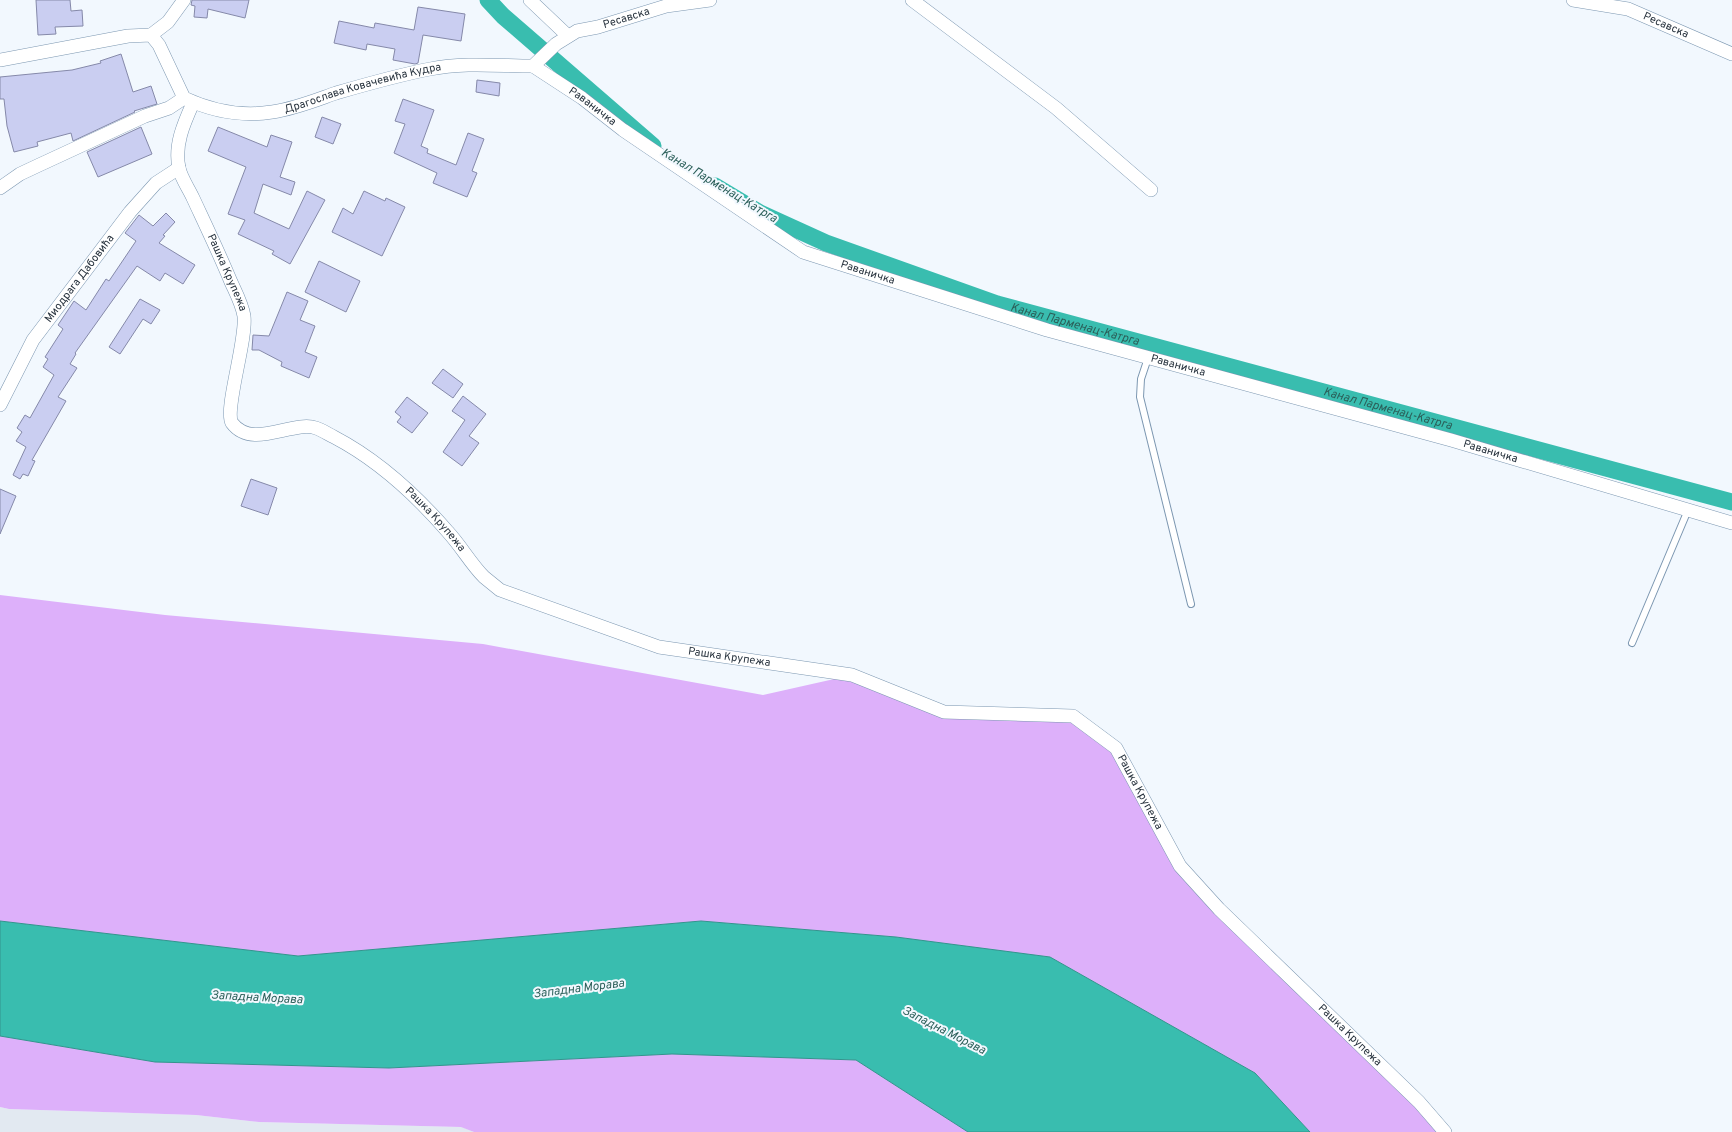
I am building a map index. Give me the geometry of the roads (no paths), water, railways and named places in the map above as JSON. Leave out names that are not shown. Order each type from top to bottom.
[{"type":"street","points":[[0,60],[128,36],[151,35],[168,22],[184,0]]},
{"type":"street","points":[[530,0],[568,36],[556,44],[537,62]]},
{"type":"street","name":"Ресавска","points":[[568,36],[577,31],[598,28],[666,6],[710,0]]},
{"type":"street","points":[[912,0],[1056,108],[1151,190]]},
{"type":"street","name":"Ресавска","points":[[1573,0],[1629,5],[1732,54]]},
{"type":"street","points":[[0,188],[20,174],[37,166],[145,116],[188,100],[159,45],[151,35]]},
{"type":"street","name":"Драгослава Ковачевића Кудра","points":[[188,100],[204,107],[230,113],[246,114],[272,112],[431,69],[457,65],[537,62]]},
{"type":"street","name":"Раваничка","points":[[537,62],[623,130],[803,252],[1047,330],[1451,440],[1732,523]]},
{"type":"street","name":"Рашка Крупежа","points":[[188,100],[178,149],[179,168],[242,307],[245,328],[236,379],[230,402],[231,421],[238,429],[251,434],[265,434],[302,427],[316,428],[350,446],[396,480],[420,502],[449,533],[484,576],[500,590],[659,648],[852,675],[944,712],[1073,716],[1116,748],[1180,866],[1219,909],[1419,1102],[1444,1132]]},
{"type":"street","name":"Миодрага Дабовића","points":[[0,404],[33,340],[130,212],[156,183],[179,168]]},
{"type":"lane","points":[[1148,358],[1141,379],[1140,397],[1191,604]]},
{"type":"lane","points":[[1632,643],[1688,510]]},
{"type":"water","name":"Западна Морава","points":[[0,921],[298,956],[701,921],[896,937],[1050,957],[1255,1073],[1310,1132],[968,1132],[856,1060],[672,1054],[389,1068],[155,1062],[0,1036]]},
{"type":"waterway","name":"Канал Парменац-Катрга","points":[[488,0],[503,16],[653,146]]},
{"type":"waterway","name":"Канал Парменац-Катрга","points":[[715,186],[760,213],[826,243],[997,304],[1732,502]]}]
